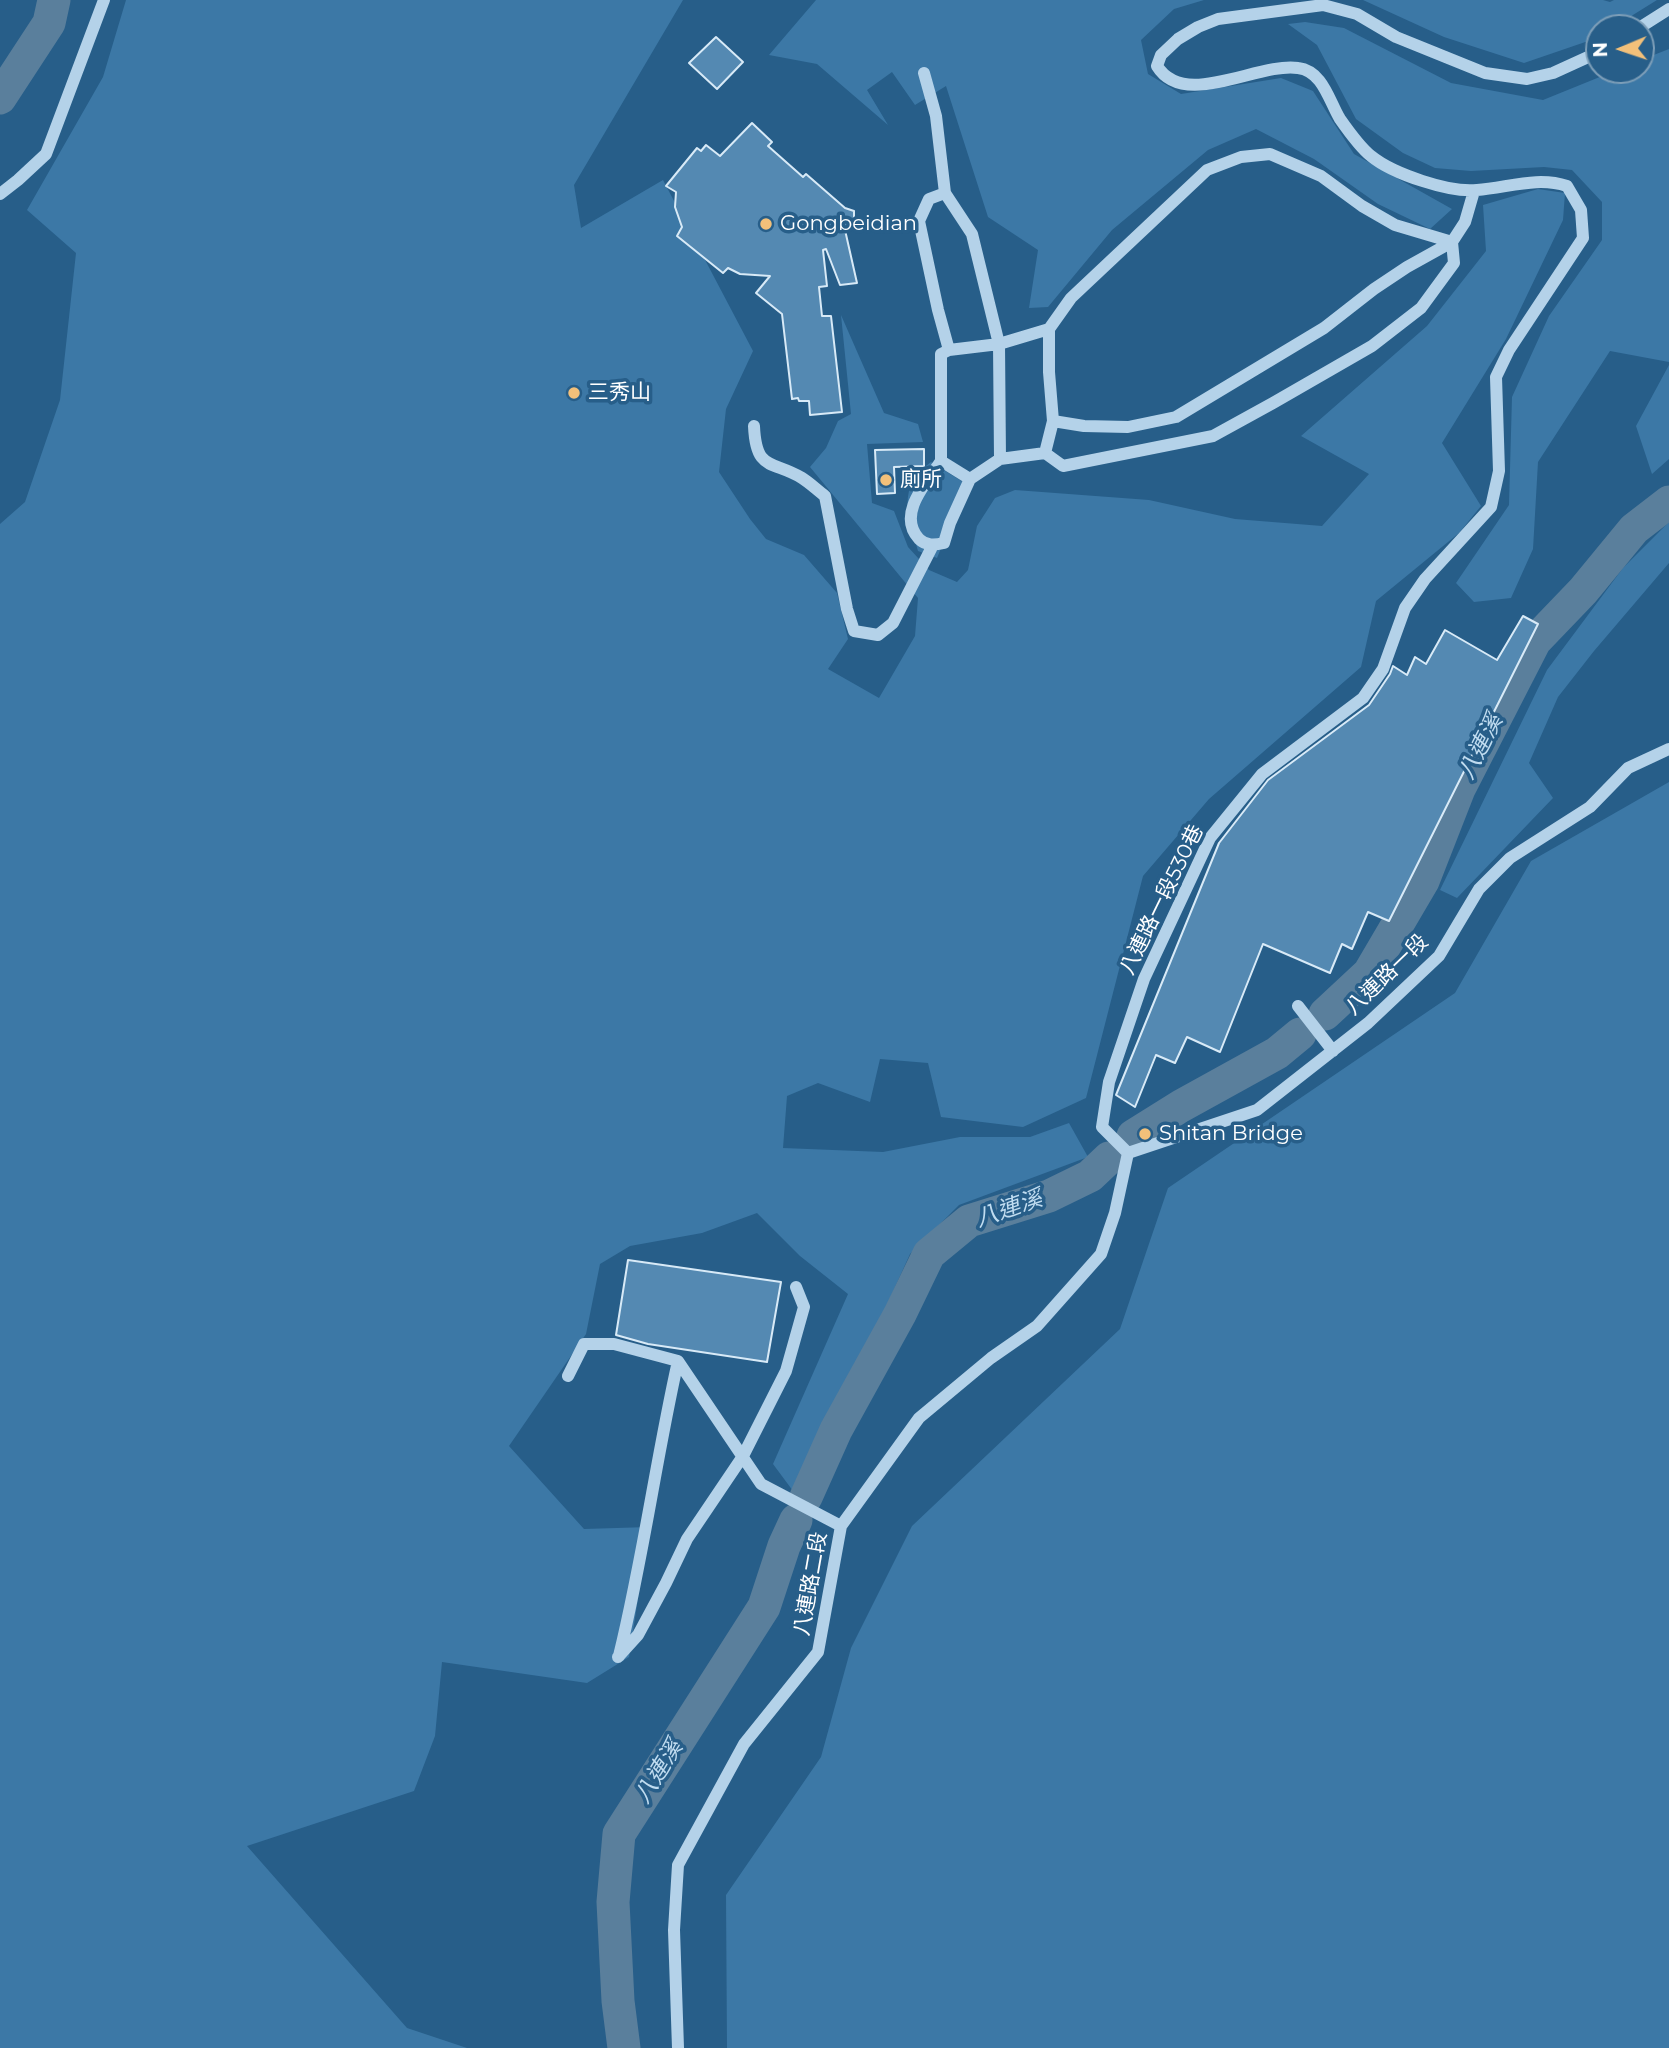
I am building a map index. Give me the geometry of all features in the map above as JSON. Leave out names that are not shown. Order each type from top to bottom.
[{"type":"street","points":[[0,194],[46,153],[104,0]]},
{"type":"street","name":"八連路一段530巷","points":[[1128,1153],[1102,1127],[1109,1083],[1144,979],[1210,838],[1262,774],[1363,698],[1383,669],[1405,608],[1425,579],[1491,507],[1499,471],[1496,377],[1509,350],[1583,239],[1581,210],[1567,186],[1527,182],[1474,191],[1447,187],[1409,177],[1371,156],[1342,121],[1319,78],[1300,68],[1273,69],[1226,80],[1181,85],[1161,74],[1157,66],[1161,55],[1178,39],[1218,19],[1323,5],[1357,15],[1396,37],[1485,73],[1527,79],[1553,73],[1585,58]]},
{"type":"street","points":[[924,73],[936,116],[946,193],[972,234],[999,344],[1000,459]]},
{"type":"street","points":[[1045,453],[1053,421],[1049,329],[1071,298],[1207,170],[1241,157],[1270,154],[1321,176],[1362,206],[1395,225],[1452,242]]},
{"type":"street","points":[[1053,421],[1084,426],[1128,427],[1176,417],[1324,328],[1407,267],[1452,242],[1465,222],[1474,191]]},
{"type":"street","points":[[946,193],[929,200],[919,221],[949,350]]},
{"type":"street","points":[[1049,329],[999,344],[949,350],[941,354],[941,461],[920,491],[911,512],[910,528],[921,542],[933,545],[944,543],[970,479],[1000,459],[1045,453],[1063,466],[1213,436],[1372,346],[1421,308],[1454,263],[1452,242]]},
{"type":"street","points":[[754,426],[755,443],[761,459],[801,478],[825,496],[847,609],[854,631],[878,635],[893,623],[933,545]]},
{"type":"street","points":[[941,461],[970,479]]},
{"type":"street","name":"八連路一段","points":[[1128,1153],[1256,1110],[1368,1023],[1439,956],[1479,889],[1510,858],[1590,807],[1628,768],[1669,749]]},
{"type":"street","points":[[1297,1006],[1333,1051]]},
{"type":"street","name":"八連路二段","points":[[678,2048],[674,1930],[678,1865],[744,1744],[818,1652],[841,1526],[919,1418],[991,1358],[1037,1326],[1101,1254],[1115,1213],[1128,1153]]},
{"type":"street","points":[[678,1361],[660,1440],[631,1607],[618,1657],[638,1635],[687,1539],[743,1456],[786,1371],[804,1307],[796,1287]]},
{"type":"street","points":[[568,1376],[584,1343],[614,1344],[678,1361],[761,1484],[841,1526]]},
{"type":"shaded area","points":[[126,0],[683,0],[574,185],[581,228],[663,180],[753,351],[726,409],[719,472],[766,539],[804,555],[837,593],[848,639],[828,669],[879,698],[915,636],[918,598],[810,467],[826,448],[838,421],[851,414],[841,315],[884,413],[918,424],[923,442],[867,444],[872,503],[894,511],[908,547],[929,570],[957,582],[968,570],[977,526],[995,498],[1015,490],[1149,500],[1235,519],[1322,526],[1369,474],[1301,436],[1427,326],[1486,251],[1483,205],[1538,189],[1565,193],[1563,220],[1506,339],[1442,443],[1481,506],[1459,533],[1376,601],[1361,667],[1209,799],[1143,876],[1086,1098],[1023,1127],[941,1117],[928,1063],[880,1059],[870,1102],[818,1083],[787,1096],[783,1148],[883,1152],[960,1137],[1030,1137],[1069,1123],[1088,1157],[959,1205],[910,1254],[793,1491],[773,1464],[848,1294],[800,1256],[757,1213],[702,1233],[630,1246],[600,1264],[586,1334],[509,1446],[584,1529],[649,1527],[629,1657],[587,1683],[442,1662],[435,1736],[414,1791],[247,1846],[407,2028],[467,2048],[0,2048],[0,524],[25,502],[60,400],[76,253],[27,210],[103,77]]},
{"type":"shaded area","points":[[816,0],[1204,0],[1174,9],[1141,40],[1148,74],[1181,94],[1281,78],[1313,91],[1354,154],[1452,209],[1430,229],[1378,204],[1314,159],[1256,129],[1208,150],[1112,230],[1048,307],[1029,308],[1038,250],[988,217],[946,86],[915,105],[892,72],[867,90],[888,125],[817,64],[769,55]]},
{"type":"shaded area","points":[[1363,0],[1657,0],[1634,14],[1585,14],[1585,42],[1524,63],[1444,37]]},
{"type":"shaded area","points":[[1305,22],[1344,28],[1451,83],[1543,100],[1585,83],[1655,84],[1655,54],[1669,49],[1669,362],[1610,351],[1538,462],[1533,549],[1511,598],[1474,602],[1456,583],[1509,505],[1512,397],[1549,316],[1602,240],[1602,202],[1572,170],[1544,167],[1471,171],[1435,168],[1403,153],[1356,119],[1317,45],[1288,24]]},
{"type":"shaded area","points":[[1669,365],[1669,459],[1652,474],[1636,426]]},
{"type":"shaded area","points":[[931,462],[971,487],[961,499],[937,558],[918,551],[908,514],[909,492],[913,481]]},
{"type":"shaded area","points":[[1669,522],[1669,563],[1558,697],[1529,763],[1553,798],[1457,898],[1440,890],[1547,670],[1623,568]]},
{"type":"shaded area","points":[[1669,782],[1669,2048],[727,2048],[726,1895],[821,1757],[851,1648],[912,1526],[1120,1329],[1168,1188],[1455,993],[1531,861]]},
{"type":"building","points":[[716,37],[743,62],[717,89],[689,63]]},
{"type":"building","name":"Gongbeidian","points":[[752,123],[772,142],[768,146],[803,177],[806,174],[845,208],[854,211],[854,221],[845,230],[857,283],[840,285],[826,249],[823,250],[827,286],[819,287],[822,316],[831,316],[842,412],[810,415],[809,401],[792,399],[782,314],[756,293],[770,276],[740,274],[728,268],[723,273],[677,236],[682,227],[675,207],[676,192],[666,186],[697,148],[701,151],[706,145],[720,156]]},
{"type":"building","name":"廁所","points":[[924,449],[924,466],[894,467],[895,493],[877,494],[875,450]]},
{"type":"building","points":[[1523,616],[1538,624],[1389,921],[1368,912],[1352,949],[1342,944],[1330,973],[1263,944],[1220,1052],[1187,1037],[1175,1063],[1156,1055],[1135,1107],[1116,1095],[1219,843],[1268,780],[1369,705],[1393,666],[1407,675],[1415,657],[1426,664],[1445,630],[1497,660]]},
{"type":"building","points":[[628,1260],[781,1282],[767,1362],[648,1344],[616,1335]]},
{"type":"waterway","points":[[0,98],[49,23],[54,0]]},
{"type":"waterway","name":"八連溪","points":[[1325,1014],[1369,973],[1423,881],[1459,789],[1535,641],[1583,591],[1634,529],[1669,502]]},
{"type":"waterway","name":"八連溪","points":[[1133,1136],[1277,1053],[1300,1034]]},
{"type":"waterway","name":"八連溪","points":[[806,1497],[836,1430],[900,1314],[929,1254],[969,1221],[1049,1196],[1090,1176],[1109,1158]]},
{"type":"waterway","name":"八連溪","points":[[624,2048],[618,2001],[613,1902],[619,1834],[764,1607],[784,1546],[796,1520]]},
{"type":"place","name":"Gongbeidian","points":[[766,224]]},
{"type":"place","name":"三秀山","points":[[574,393]]},
{"type":"place","name":"廁所","points":[[886,480]]},
{"type":"place","name":"Shitan Bridge","points":[[1145,1134]]}]
